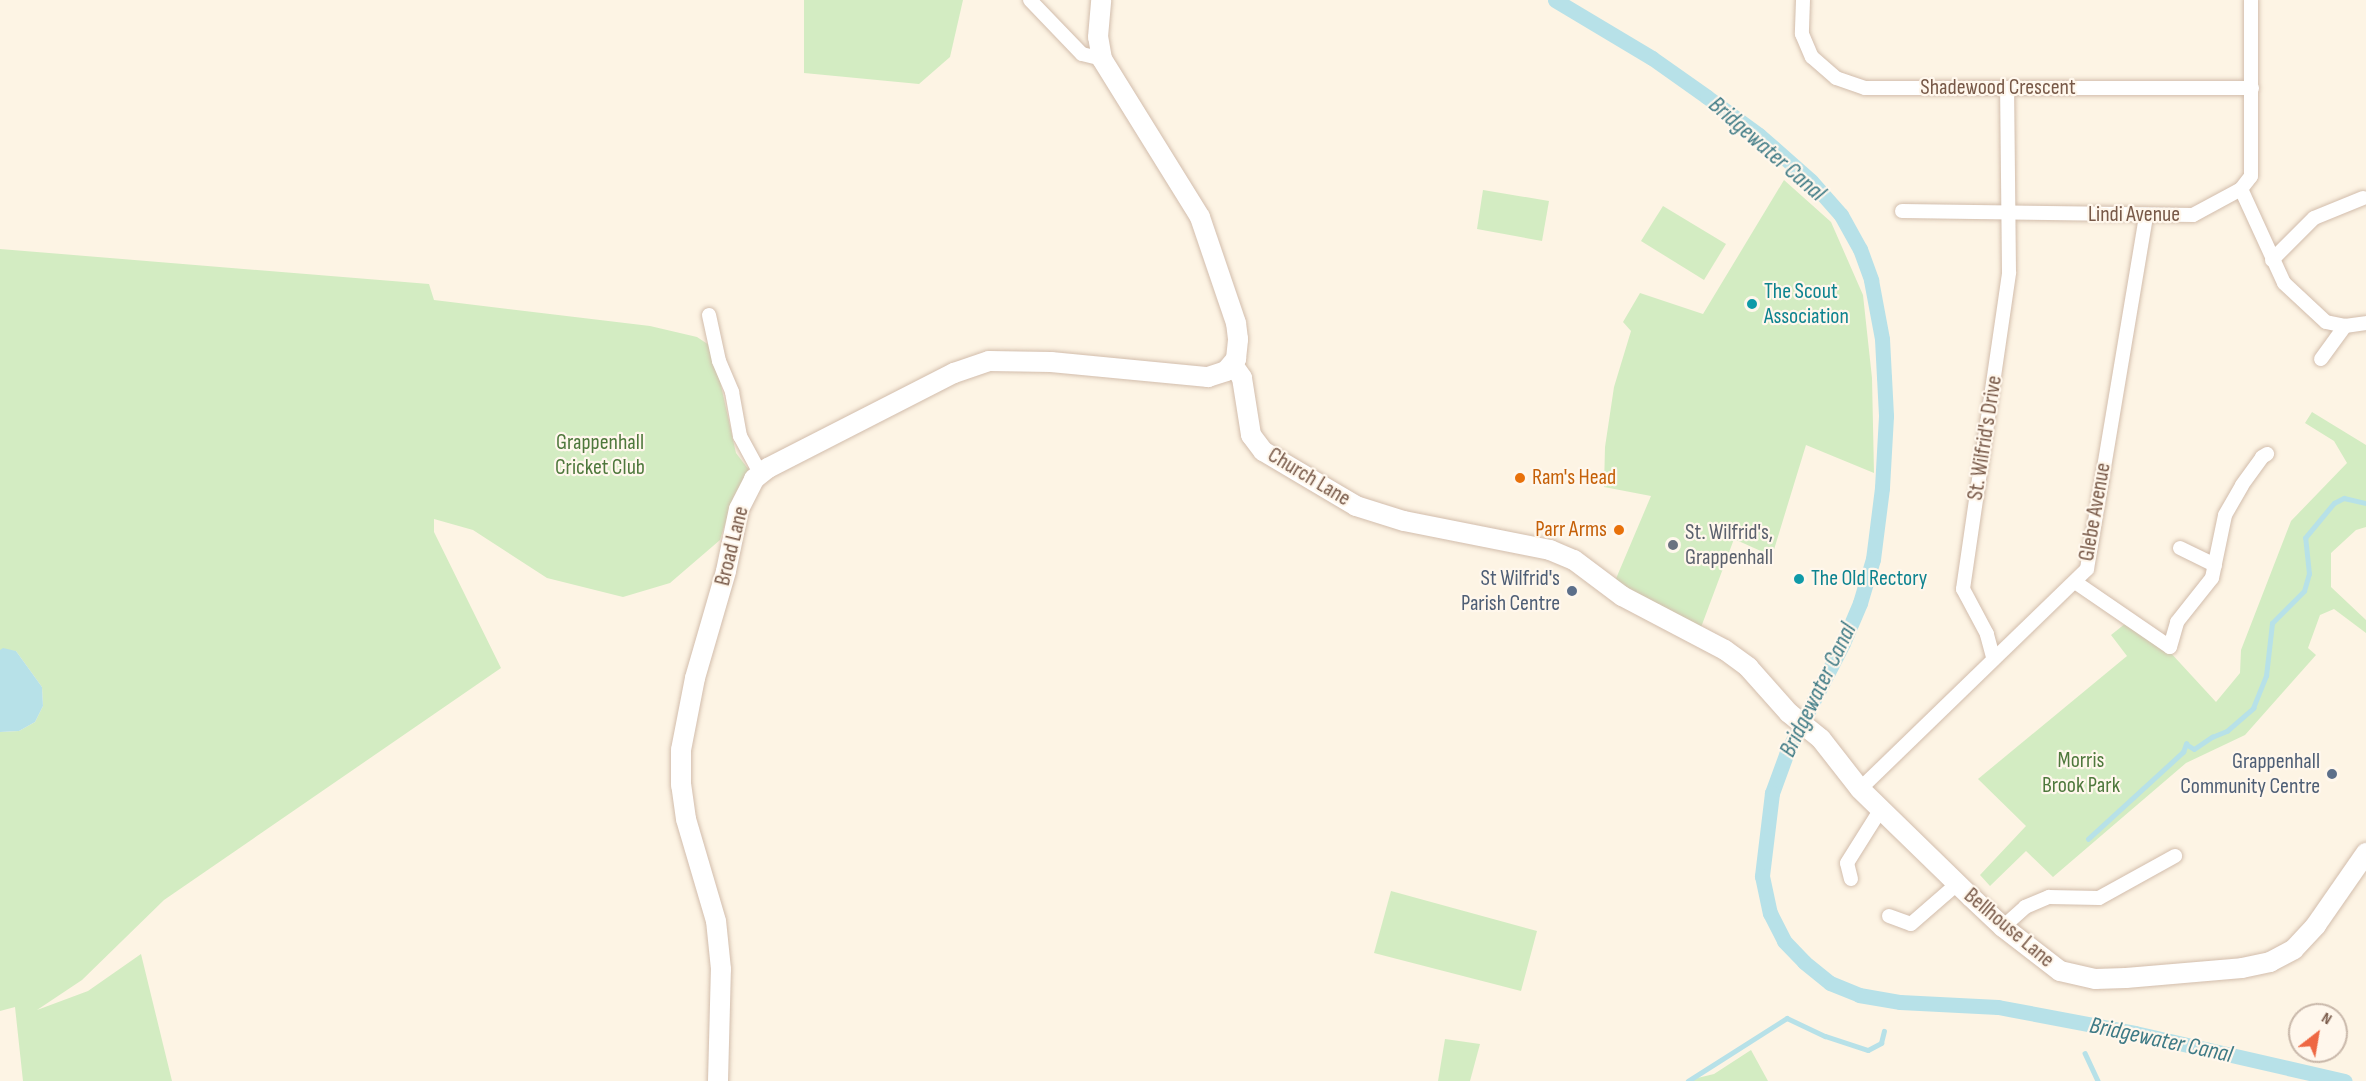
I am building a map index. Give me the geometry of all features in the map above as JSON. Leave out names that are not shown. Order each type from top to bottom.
[{"type":"street","points":[[1030,0],[1082,54],[1102,59]]},
{"type":"street","points":[[1101,0],[1098,37],[1102,59],[1200,217],[1236,323],[1238,348],[1233,365]]},
{"type":"street","name":"Shadewood Crescent","points":[[1803,0],[1802,34],[1805,45],[1823,69],[1849,84],[1865,88],[2252,87]]},
{"type":"street","points":[[2251,0],[2251,176],[2241,189],[2284,283],[2326,322],[2345,326],[2366,323]]},
{"type":"street","name":"St. Wilfrid's Drive","points":[[1993,657],[1987,634],[1963,589],[2009,272],[2007,88]]},
{"type":"street","name":"Lindi Avenue","points":[[1902,211],[2193,215],[2241,189]]},
{"type":"street","points":[[2272,260],[2314,218],[2363,198]]},
{"type":"street","name":"Glebe Avenue","points":[[1860,789],[1993,657],[2087,569],[2146,215]]},
{"type":"street","points":[[709,315],[719,361],[732,392],[740,436],[760,473]]},
{"type":"street","points":[[2321,359],[2345,326]]},
{"type":"street","name":"Broad Lane","points":[[718,1081],[721,969],[716,921],[686,819],[681,785],[681,750],[690,699],[726,571],[739,509],[748,487],[760,473],[954,374],[989,361],[1051,362],[1208,377],[1222,374],[1233,365]]},
{"type":"street","name":"Church Lane","points":[[1233,365],[1242,378],[1251,435],[1263,451],[1356,506],[1404,521],[1550,550],[1574,560],[1622,596],[1725,650],[1748,667],[1789,713],[1810,729]]},
{"type":"street","points":[[2075,582],[2170,647],[2177,622],[2212,578],[2225,515],[2242,485],[2262,457],[2267,454]]},
{"type":"street","points":[[2180,548],[2215,565]]},
{"type":"street","name":"Bellhouse Lane","points":[[1810,729],[1821,739],[1860,789],[2003,927],[2060,971],[2095,979],[2242,968],[2270,962],[2294,949],[2316,925],[2366,853]]},
{"type":"street","points":[[1851,879],[1847,863],[1881,809]]},
{"type":"street","points":[[2003,927],[2025,907],[2049,897],[2099,898],[2175,856]]},
{"type":"street","points":[[1889,916],[1911,924],[1957,884]]},
{"type":"green space","points":[[804,0],[963,0],[950,57],[919,84],[804,73]]},
{"type":"green space","points":[[1784,180],[1831,222],[1863,295],[1872,378],[1874,473],[1806,445],[1772,556],[1734,539],[1700,630],[1615,581],[1651,496],[1604,487],[1605,447],[1614,387],[1631,331],[1623,322],[1640,293],[1703,314]]},
{"type":"green space","points":[[1483,190],[1549,201],[1542,241],[1477,229]]},
{"type":"green space","points":[[1663,206],[1726,244],[1704,280],[1641,241]]},
{"type":"green space","name":"Grappenhall Cricket Club","points":[[0,249],[429,284],[434,300],[650,326],[697,337],[709,345],[720,381],[736,453],[749,470],[734,496],[720,540],[670,583],[623,597],[547,578],[473,530],[434,519],[434,532],[501,668],[164,900],[82,980],[37,1010],[88,991],[141,954],[172,1081],[23,1081],[15,1007],[0,1011],[0,732],[19,731],[35,722],[43,706],[42,687],[16,651],[0,650]]},
{"type":"green space","name":"Morris Brook Park","points":[[2312,412],[2366,445],[2366,527],[2356,530],[2331,553],[2331,587],[2366,620],[2366,633],[2334,609],[2320,615],[2308,648],[2316,655],[2245,735],[2186,763],[2053,877],[2026,851],[1990,886],[1980,875],[2026,826],[1978,779],[2127,656],[2111,635],[2126,623],[2169,651],[2216,702],[2240,673],[2241,650],[2291,521],[2347,463],[2334,441],[2305,423]]},
{"type":"green space","points":[[1391,891],[1537,931],[1521,991],[1374,953]]},
{"type":"green space","points":[[1445,1039],[1480,1044],[1470,1081],[1438,1081]]},
{"type":"green space","points":[[1751,1050],[1768,1081],[1685,1081],[1714,1074]]},
{"type":"water","points":[[3,648],[16,651],[42,687],[43,706],[35,722],[19,731],[0,732],[0,650]]},
{"type":"waterway","name":"Bridgewater Canal","points":[[1555,0],[1652,58],[1759,135],[1811,181],[1841,215],[1860,249],[1871,280],[1882,339],[1886,416],[1882,488],[1873,559],[1860,603],[1843,643],[1787,752],[1772,793],[1762,876],[1770,913],[1784,941],[1804,962],[1830,983],[1859,995],[1900,1002],[1998,1007],[2135,1033],[2345,1081]]},
{"type":"waterway","points":[[2088,839],[2183,752],[2186,744],[2194,749],[2212,737],[2227,731],[2253,708],[2266,676],[2272,623],[2304,591],[2309,574],[2305,538],[2334,503],[2344,498],[2366,503]]},
{"type":"waterway","points":[[1688,1081],[1787,1018],[1825,1036],[1868,1050],[1881,1043],[1884,1031]]},
{"type":"waterway","points":[[2085,1053],[2098,1081]]},
{"type":"place","name":"The Scout Association","points":[[1752,304]]},
{"type":"place","name":"Ram's Head","points":[[1520,478]]},
{"type":"place","name":"Parr Arms","points":[[1619,530]]},
{"type":"place","name":"St. Wilfrid's, Grappenhall","points":[[1673,545]]},
{"type":"place","name":"The Old Rectory","points":[[1799,579]]},
{"type":"place","name":"St Wilfrid's Parish Centre","points":[[1572,591]]},
{"type":"place","name":"Grappenhall Community Centre","points":[[2332,774]]}]
